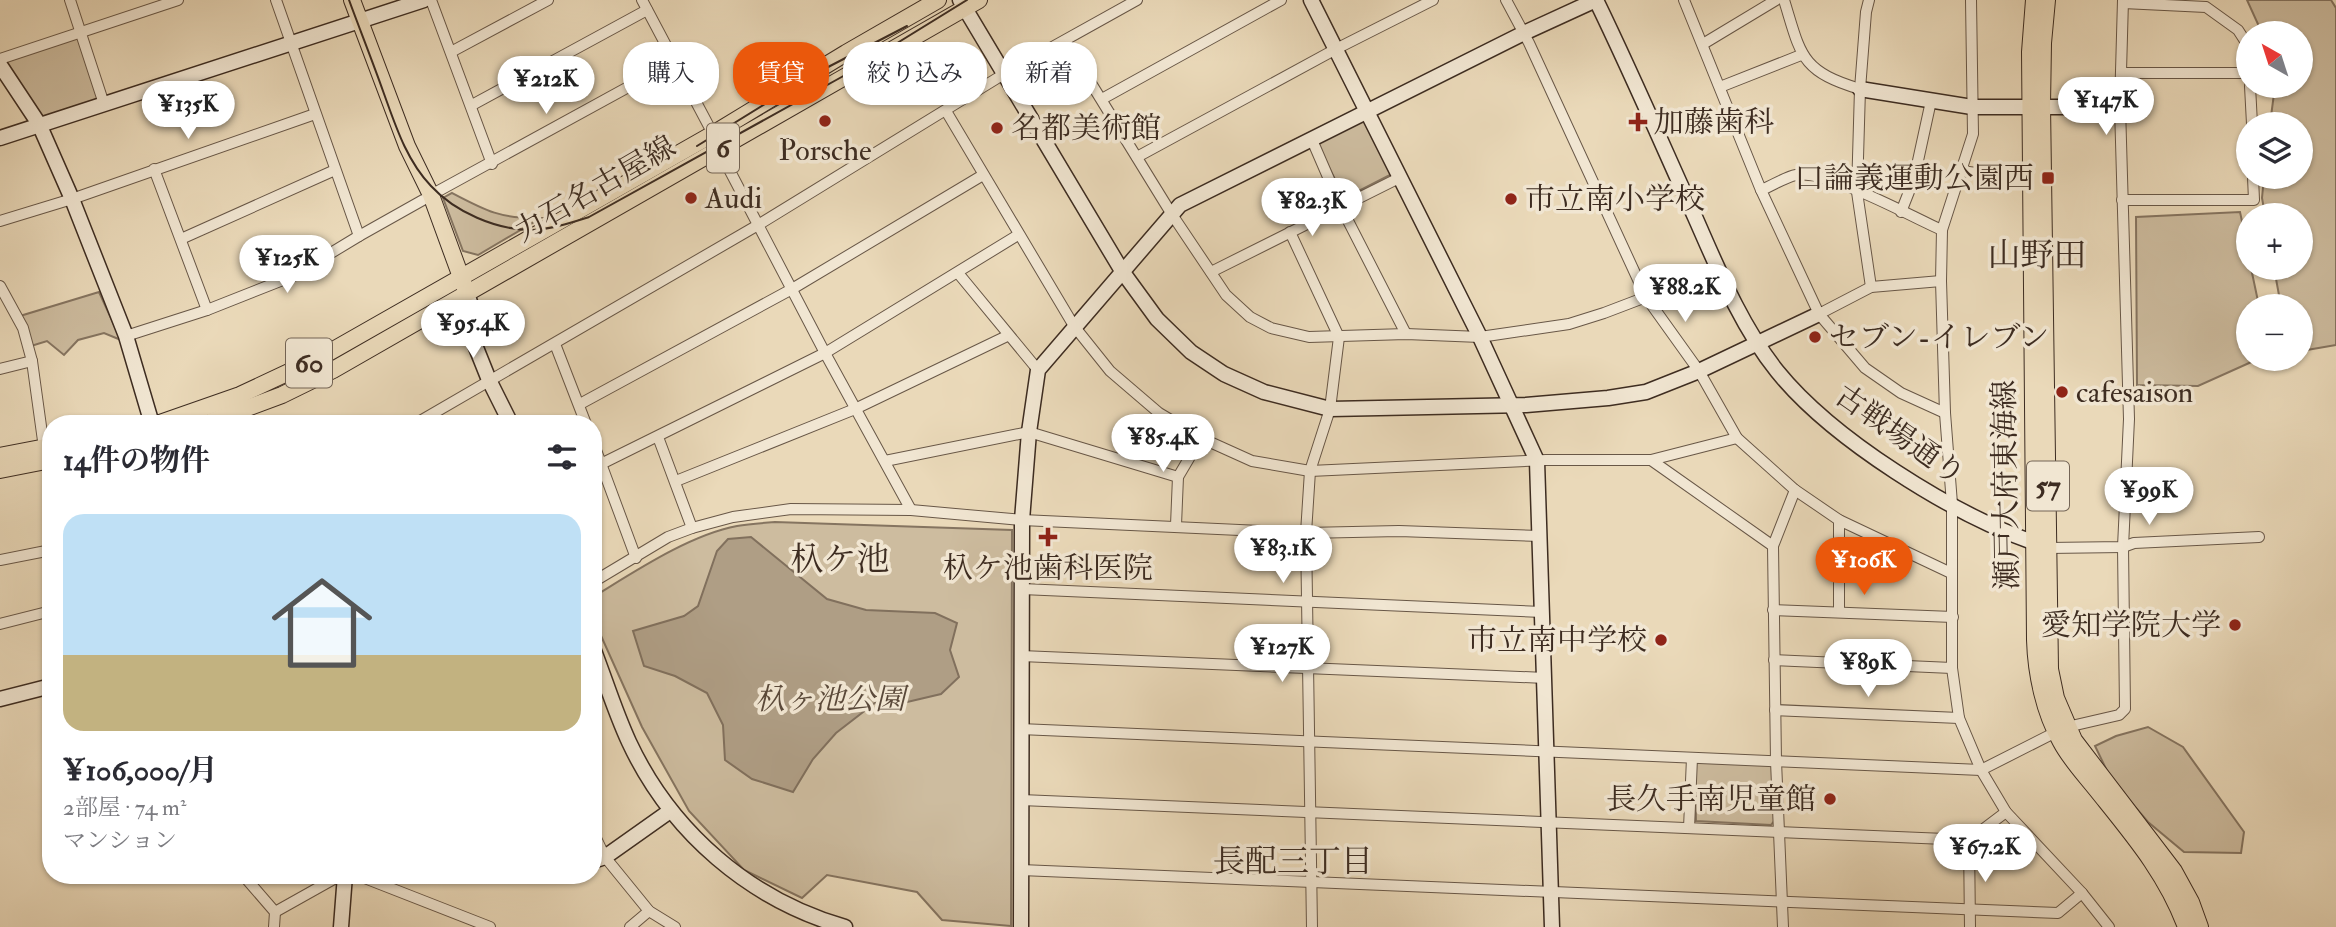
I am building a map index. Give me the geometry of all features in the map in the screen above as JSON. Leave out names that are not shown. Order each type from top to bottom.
[{"type":"main road","points":[[352,0],[459,289]]},
{"type":"main road","name":"力石名古屋線","points":[[459,289],[846,53],[938,0]]},
{"type":"main road","name":"瀬戸大府東海線","points":[[2034,0],[2030,52],[2036,105],[2041,546],[2035,655],[2041,688],[2062,730],[2073,760],[2160,871],[2186,927]]},
{"type":"main road","name":"瀬戸大府東海線","points":[[2041,546],[2031,180],[2047,0]]},
{"type":"main road","name":"力石名古屋線","points":[[459,289],[719,150],[968,3]]},
{"type":"main road","name":"60","points":[[182,415],[229,400],[274,381],[459,289]]},
{"type":"main road","name":"60","points":[[228,415],[282,395],[333,370],[459,289]]},
{"type":"main road","points":[[0,456],[42,452]]},
{"type":"main road","points":[[0,470],[42,454]]},
{"type":"main road","name":"瀬戸大府東海線","points":[[2062,730],[2151,838],[2191,902],[2200,927]]},
{"type":"street","points":[[70,0],[104,104]]},
{"type":"street","points":[[0,59],[178,0]]},
{"type":"street","points":[[276,0],[359,236]]},
{"type":"street","points":[[0,138],[424,0]]},
{"type":"street","points":[[431,0],[492,164]]},
{"type":"street","points":[[451,52],[548,0]]},
{"type":"street","points":[[642,0],[664,42]]},
{"type":"street","points":[[1137,0],[1065,41],[1171,213],[1226,295],[1250,317],[1271,328],[1309,337],[1406,334],[1479,337],[1569,324],[1646,297]]},
{"type":"street","points":[[1102,99],[1281,0]]},
{"type":"street","points":[[1311,0],[1479,337],[1537,461],[1552,927]]},
{"type":"street","points":[[1137,157],[1336,49],[1433,0]]},
{"type":"street","points":[[1506,0],[1524,33],[1646,297],[1699,370],[1737,438],[1795,490],[1839,520],[1951,573]]},
{"type":"street","points":[[1021,927],[1022,520],[1029,432],[1038,370],[1180,205],[1524,33],[1596,0]]},
{"type":"street","name":"古戦場通り","points":[[1596,0],[1727,287],[1758,343],[1778,372],[1824,418],[1870,453],[1952,504],[2041,546]]},
{"type":"street","points":[[1684,0],[1761,190],[1819,314],[1865,368],[1901,393],[1945,413]]},
{"type":"street","points":[[1703,44],[1776,0]]},
{"type":"street","points":[[1784,0],[1801,55],[1815,69],[1835,81],[1860,89],[1972,107],[2120,107]]},
{"type":"street","points":[[1869,0],[1860,89],[1857,191],[1871,287]]},
{"type":"street","points":[[1971,0],[1973,134],[1942,230],[1941,281],[1945,413],[1952,504],[1952,668],[1959,718],[1980,770],[2006,812],[2082,892],[2109,927]]},
{"type":"street","points":[[1020,729],[1980,770],[2062,730],[2119,715],[2125,709],[2123,547],[2129,419],[2120,107],[2123,2],[2206,7],[2236,29]]},
{"type":"street","points":[[968,3],[1001,68]]},
{"type":"street","points":[[472,105],[647,10]]},
{"type":"street","points":[[1720,87],[1801,55]]},
{"type":"street","points":[[0,65],[39,124],[72,199],[126,336],[151,415]]},
{"type":"street","points":[[2121,73],[2236,73]]},
{"type":"street","points":[[439,415],[493,377],[555,344],[758,225],[1001,76]]},
{"type":"street","points":[[126,336],[208,310],[293,276],[359,236],[623,91]]},
{"type":"street","points":[[1901,212],[1914,179],[1931,101]]},
{"type":"street","points":[[697,105],[713,134]]},
{"type":"street","points":[[1023,105],[1122,271],[1157,319],[1191,352],[1224,374],[1264,392],[1330,409],[1511,405],[1608,398],[1646,392],[1758,343],[1871,287],[1941,281]]},
{"type":"street","points":[[946,111],[1074,326],[1110,371],[1160,413],[1201,438],[1252,461],[1310,471],[1537,461],[1651,460],[1737,438]]},
{"type":"street","points":[[0,221],[72,199],[315,114]]},
{"type":"street","points":[[1312,140],[1341,206],[1406,334]]},
{"type":"street","points":[[719,150],[824,353],[911,510]]},
{"type":"street","points":[[154,169],[208,310]]},
{"type":"street","points":[[181,239],[335,170]]},
{"type":"street","points":[[1961,172],[2031,180]]},
{"type":"street","points":[[580,404],[792,289],[983,175]]},
{"type":"street","points":[[1761,190],[1797,175],[1818,176],[1942,230]]},
{"type":"street","points":[[1211,272],[1399,178]]},
{"type":"street","points":[[2122,200],[2254,200],[2254,189]]},
{"type":"street","points":[[1290,232],[1339,337],[1330,409],[1310,471],[1306,533],[1312,927]]},
{"type":"street","points":[[602,464],[824,353],[1018,235]]},
{"type":"street","points":[[958,273],[1007,336],[1038,370]]},
{"type":"street","points":[[0,286],[23,328],[42,415]]},
{"type":"street","points":[[459,289],[508,415]]},
{"type":"street","points":[[676,481],[855,408],[1007,336]]},
{"type":"street","points":[[555,344],[583,415]]},
{"type":"street","points":[[0,369],[32,361]]},
{"type":"street","points":[[885,461],[1029,432],[1178,477]]},
{"type":"street","points":[[658,437],[692,528]]},
{"type":"street","points":[[1176,525],[1178,477],[1201,438]]},
{"type":"street","points":[[1651,460],[1773,546]]},
{"type":"street","points":[[602,467],[636,558]]},
{"type":"street","points":[[1783,927],[1776,761],[1773,546],[1795,490]]},
{"type":"street","points":[[602,577],[668,537],[692,528],[733,517],[790,509],[911,510],[1022,520],[1306,533],[1399,531],[1540,536]]},
{"type":"street","points":[[1839,520],[1839,611]]},
{"type":"street","points":[[2041,546],[2123,547],[2134,543],[2259,537]]},
{"type":"street","points":[[0,560],[42,552]]},
{"type":"street","points":[[1022,589],[1542,612]]},
{"type":"street","points":[[1773,610],[1953,617]]},
{"type":"street","points":[[0,624],[42,613]]},
{"type":"street","points":[[1021,656],[1545,678]]},
{"type":"street","points":[[1774,660],[1952,668]]},
{"type":"street","points":[[602,671],[629,741],[670,811],[709,852],[769,897],[845,927]]},
{"type":"street","points":[[0,699],[42,688]]},
{"type":"street","points":[[1775,710],[1959,718]]},
{"type":"street","points":[[1689,828],[1692,758]]},
{"type":"street","points":[[1021,800],[1969,840],[2006,812]]},
{"type":"street","points":[[602,857],[670,811]]},
{"type":"street","points":[[1969,840],[1970,927]]},
{"type":"street","points":[[602,862],[649,911],[675,927]]},
{"type":"street","points":[[1021,870],[2058,913],[2082,892]]},
{"type":"street","points":[[251,884],[275,912],[274,927]]},
{"type":"street","points":[[275,912],[326,884]]},
{"type":"street","points":[[341,927],[343,884]]},
{"type":"street","points":[[381,884],[490,927]]},
{"type":"street","points":[[630,927],[649,911]]},
{"type":"green space","points":[[2247,0],[2331,0],[2336,8],[2336,345],[2313,349],[2313,294],[2279,294],[2276,280],[2313,280],[2313,203],[2263,203],[2262,198],[2263,189],[2313,189],[2313,112],[2272,112],[2273,98],[2314,98],[2314,21],[2257,21]]},
{"type":"green space","points":[[79,35],[102,101],[42,120],[2,62]]},
{"type":"green space","points":[[1361,119],[1366,121],[1392,174],[1347,197],[1343,195],[1317,144]]},
{"type":"green space","points":[[452,193],[494,213],[541,218],[478,255],[463,251],[443,198]]},
{"type":"green space","points":[[2236,212],[2236,280],[2254,280],[2256,294],[2236,294],[2236,369],[2198,386],[2137,385],[2136,217]]},
{"type":"green space","points":[[99,292],[121,340],[104,333],[78,340],[64,355],[47,341],[31,346],[20,316]]},
{"type":"green space","name":"杁ヶ池公園","points":[[775,522],[1012,530],[1011,926],[942,920],[917,892],[827,875],[802,898],[744,870],[689,811],[642,727],[602,638],[602,592],[662,555],[700,537],[737,526]]},
{"type":"green space","points":[[2148,727],[2183,747],[2244,832],[2241,853],[2184,852],[2148,822],[2111,779],[2095,746],[2116,736]]},
{"type":"green space","points":[[1697,761],[1770,763],[1776,819],[1771,825],[1696,821]]},
{"type":"shaded area","name":"杁ケ池","points":[[751,537],[827,599],[866,610],[935,613],[957,623],[950,650],[959,677],[941,694],[903,703],[880,699],[836,733],[813,759],[793,792],[752,779],[725,760],[723,725],[707,693],[675,676],[644,666],[633,631],[684,616],[698,606],[717,551],[728,539]]},
{"type":"tram line","points":[[349,0],[397,129],[422,176],[452,204],[477,218],[504,227],[532,230],[589,217],[847,74],[967,0]]},
{"type":"tram line","points":[[697,146],[807,78],[907,26]]},
{"type":"place","name":"Porsche","points":[[825,121]]},
{"type":"place","name":"加藤歯科","points":[[1638,122]]},
{"type":"place","name":"名都美術館","points":[[997,128]]},
{"type":"place","name":"口論義運動公園西","points":[[2048,178]]},
{"type":"place","name":"Audi","points":[[691,198]]},
{"type":"place","name":"市立南小学校","points":[[1511,199]]},
{"type":"place","name":"セブン-イレブン","points":[[1815,337]]},
{"type":"place","name":"cafesaison","points":[[2062,392]]},
{"type":"place","name":"杁ケ池歯科医院","points":[[1048,537]]},
{"type":"place","name":"愛知学院大学","points":[[2235,625]]},
{"type":"place","name":"市立南中学校","points":[[1661,640]]},
{"type":"place","name":"長久手南児童館","points":[[1830,799]]},
{"type":"district","name":"山野田","points":[[2037,255]]},
{"type":"district","name":"杁ケ池","points":[[840,559]]},
{"type":"district","name":"長配三丁目","points":[[1293,862]]}]
